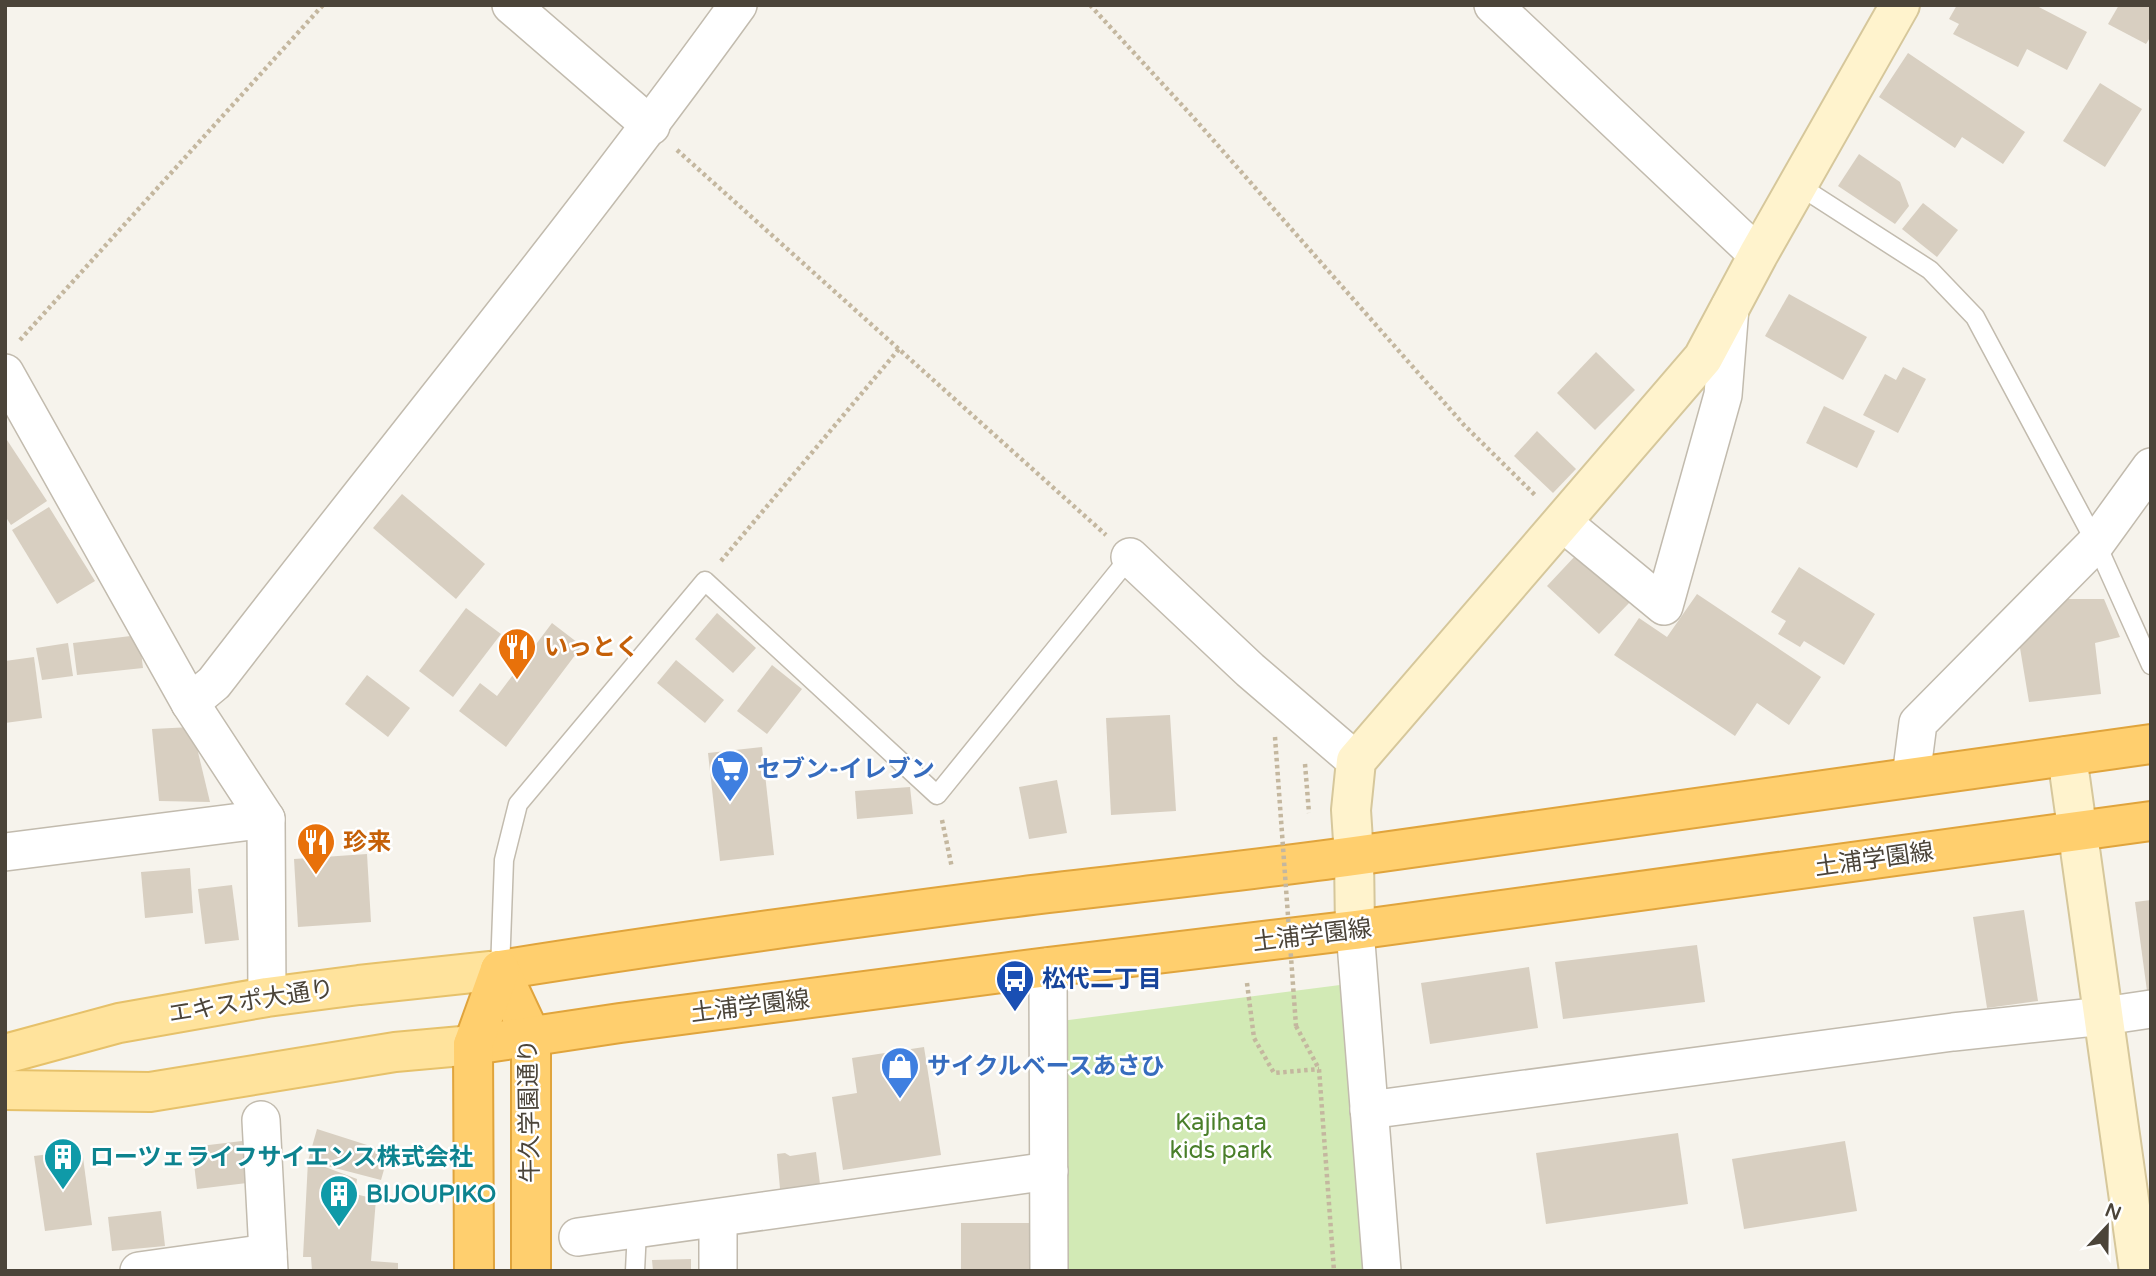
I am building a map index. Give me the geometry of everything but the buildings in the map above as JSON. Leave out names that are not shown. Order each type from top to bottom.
[{"type":"highway","points":[[500,970],[611,952],[995,900],[1354,856],[2151,744]]},
{"type":"highway","name":"土浦学園線","points":[[473,1045],[1048,967],[1355,930],[2151,821]]},
{"type":"highway","name":"牛久学園通り","points":[[500,970],[531,1036],[531,1271]]},
{"type":"highway","name":"牛久学園通り","points":[[474,1271],[473,1045],[500,970]]},
{"type":"main road","name":"エキスポ大通り","points":[[5,1054],[119,1023],[267,997],[500,970]]},
{"type":"main road","points":[[5,1090],[150,1092],[395,1052],[473,1045]]},
{"type":"street","points":[[511,5],[651,126]]},
{"type":"street","points":[[190,703],[214,683],[651,126],[738,5]]},
{"type":"street","points":[[1493,5],[1758,255]]},
{"type":"street","points":[[1382,1271],[1355,930],[1351,810],[1356,761],[1703,358],[1758,255],[1900,5]]},
{"type":"street","points":[[1562,522],[1664,606],[1723,395],[1730,307]]},
{"type":"street","points":[[10,359],[190,703],[266,819],[267,997]]},
{"type":"street","points":[[1911,777],[1918,723],[2096,543],[2151,467]]},
{"type":"street","points":[[1130,557],[1250,670],[1356,761]]},
{"type":"street","points":[[2067,756],[2139,1271]]},
{"type":"street","points":[[5,852],[266,819]]},
{"type":"street","points":[[1048,967],[1049,1271]]},
{"type":"street","points":[[1369,1110],[1953,1032],[2151,1009]]},
{"type":"street","points":[[139,1271],[269,1262],[261,1121]]},
{"type":"street","points":[[578,1237],[1049,1171]]},
{"type":"street","points":[[718,1219],[718,1271]]},
{"type":"lane","points":[[1798,185],[1930,270],[1975,317],[2096,543],[2151,665]]},
{"type":"lane","points":[[500,970],[505,860],[518,804],[705,581],[937,795],[1130,557]]},
{"type":"lane","points":[[635,1271],[637,1230]]},
{"type":"path","points":[[10,359],[323,5]]},
{"type":"path","points":[[1090,5],[1201,125],[1464,425],[1562,522]]},
{"type":"path","points":[[651,126],[1130,557]]},
{"type":"path","points":[[705,581],[899,349]]},
{"type":"path","points":[[1284,744],[1275,737],[1296,1026],[1319,1069],[1334,1271]]},
{"type":"path","points":[[1304,757],[1309,813]]},
{"type":"path","points":[[937,795],[952,868]]},
{"type":"path","points":[[1247,983],[1254,1038],[1273,1073],[1319,1069]]},
{"type":"green space","name":"Kajihata kids park","points":[[1348,985],[1368,1271],[1064,1271],[1061,1021]]},
{"type":"place","name":"いっとく","points":[[517,681]]},
{"type":"place","name":"セブン-イレブン","points":[[730,803]]},
{"type":"place","name":"珍来","points":[[316,876]]},
{"type":"place","name":"松代二丁目","points":[[1015,1013]]},
{"type":"place","name":"サイクルベースあさひ","points":[[900,1100]]},
{"type":"place","name":"ローツェライフサイエンス株式会社","points":[[63,1191]]},
{"type":"place","name":"BIJOUPIKO","points":[[339,1228]]}]
